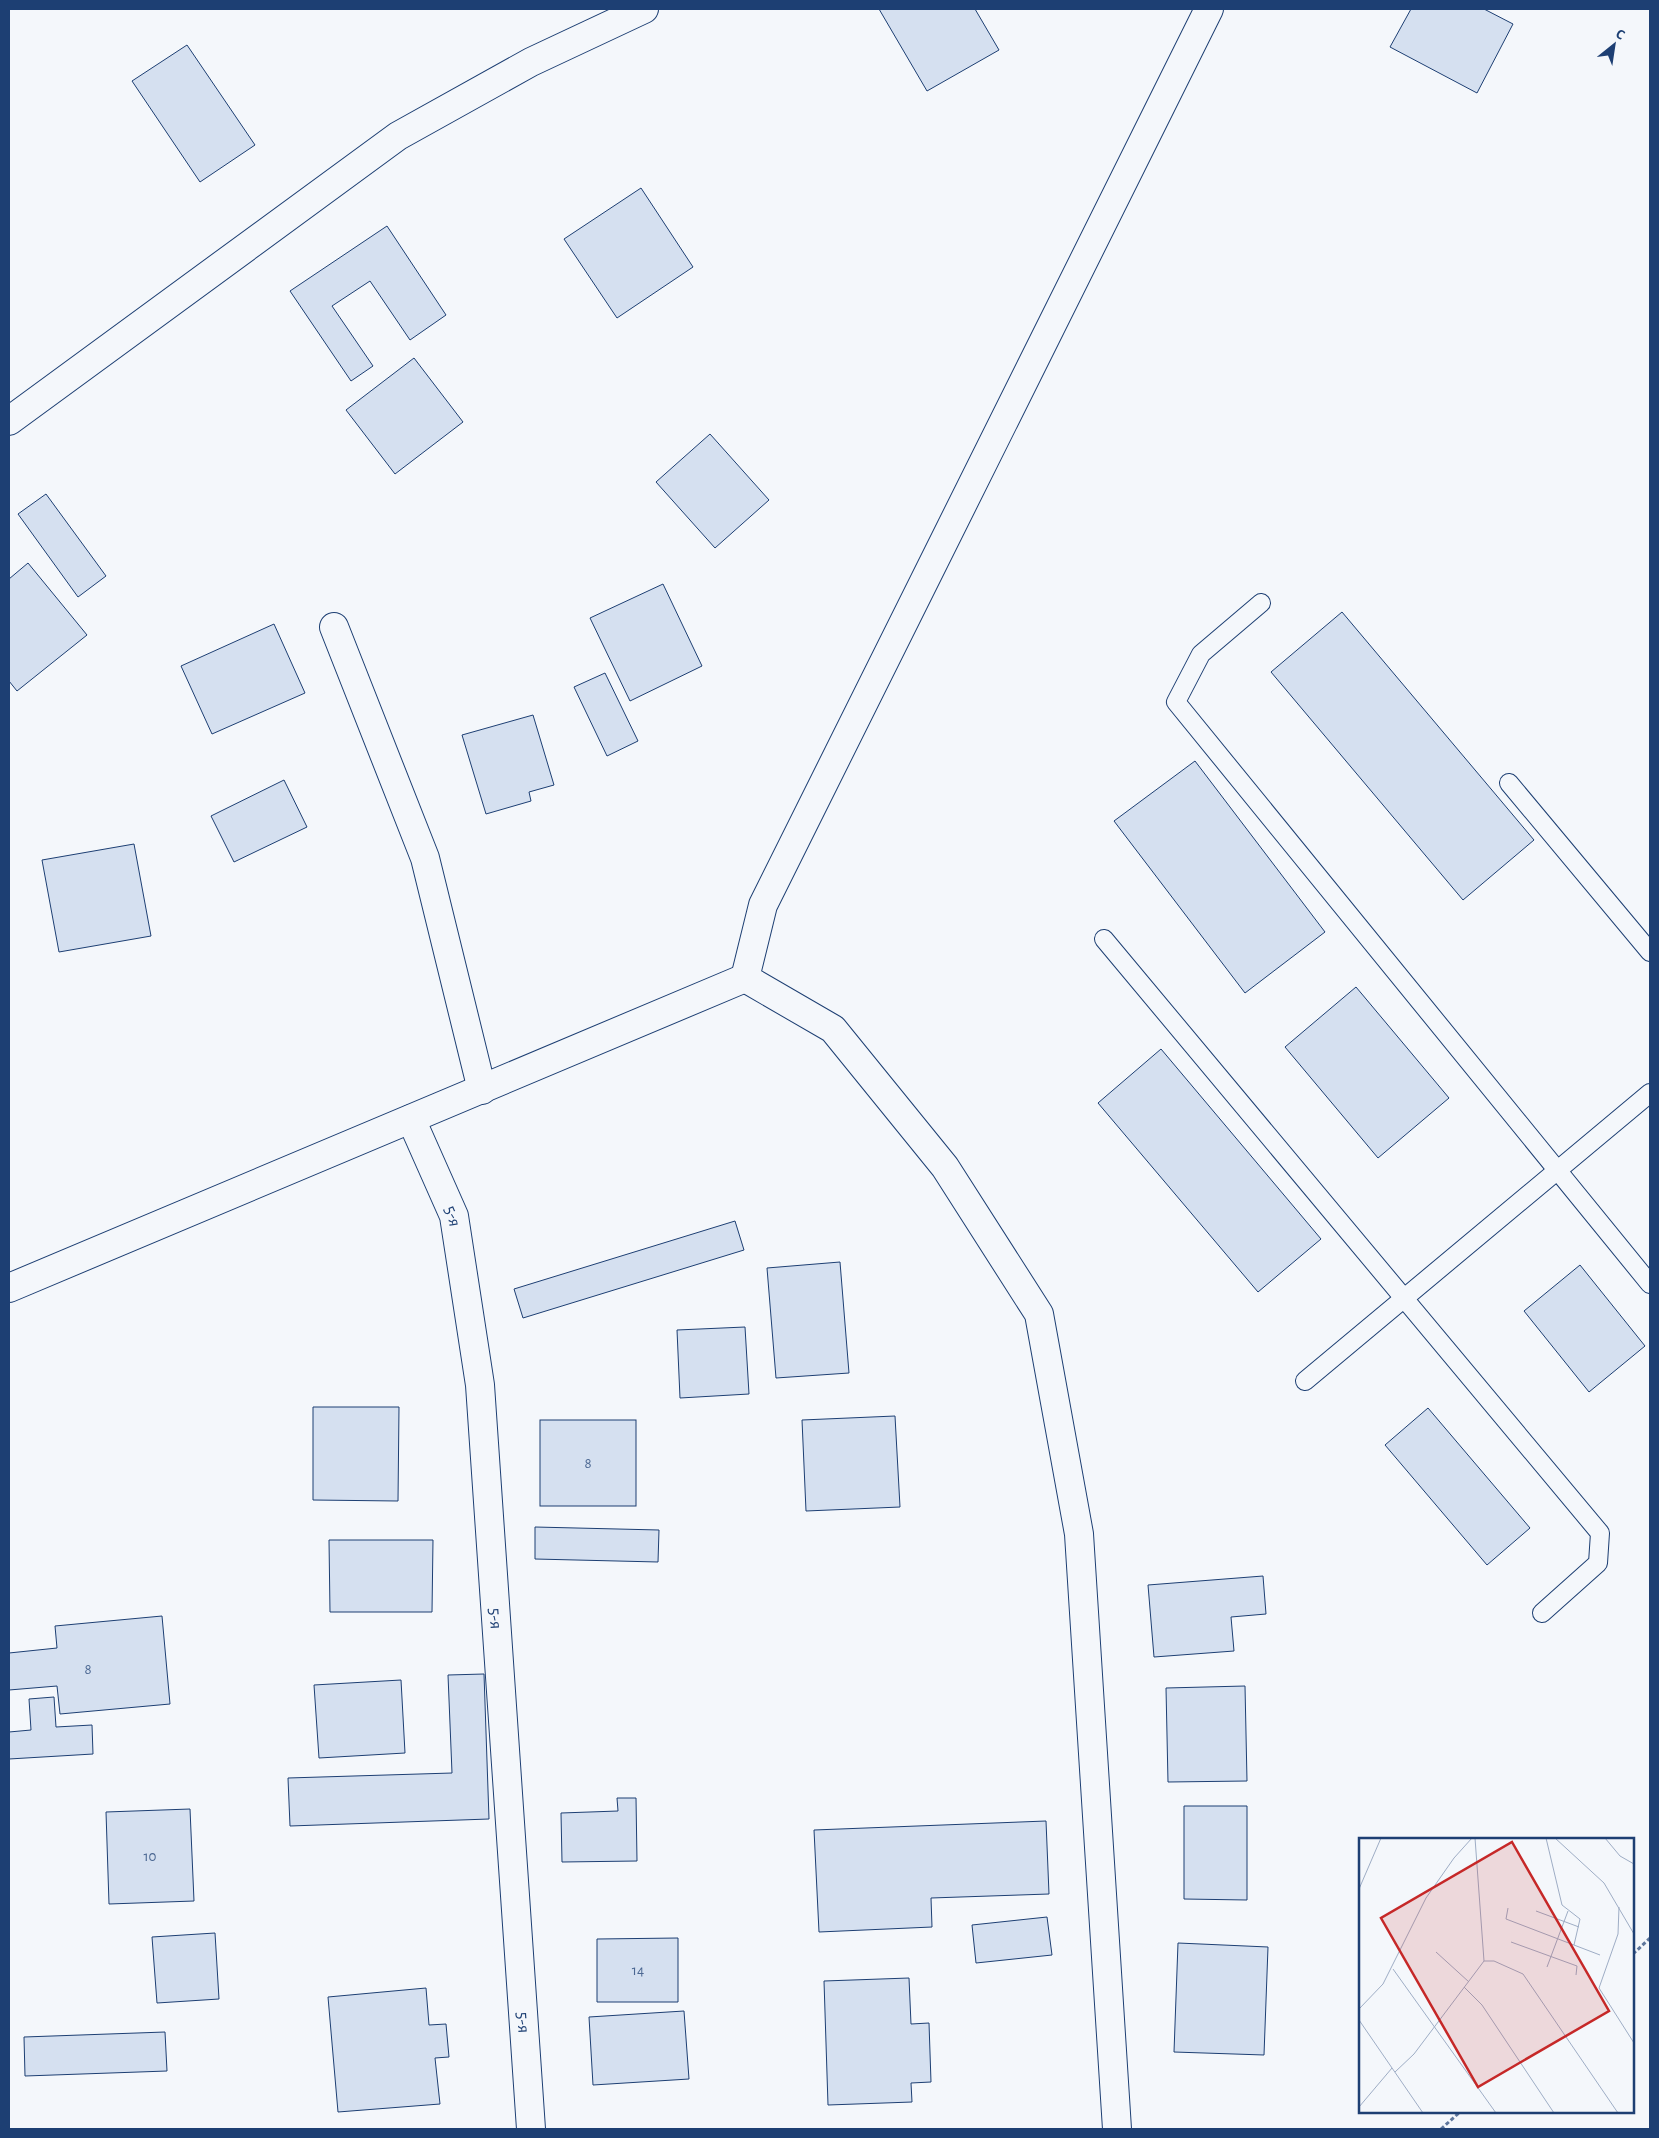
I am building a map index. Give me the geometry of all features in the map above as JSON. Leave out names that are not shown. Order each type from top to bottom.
[{"type":"street","points":[[9,421],[398,136],[531,62],[644,9]]},
{"type":"street","points":[[745,978],[763,905],[1209,9]]},
{"type":"street","points":[[334,627],[425,858],[482,1090]]},
{"type":"street","points":[[9,1288],[745,978]]},
{"type":"street","points":[[745,978],[833,1029],[944,1167],[1039,1314],[1078,1534],[1118,2129]]},
{"type":"street","name":"5-я","points":[[411,1119],[454,1216],[480,1385],[531,2129]]},
{"type":"lane","points":[[1261,603],[1201,654],[1176,702],[1650,1284]]},
{"type":"lane","points":[[1508,783],[1650,952]]},
{"type":"lane","points":[[1104,939],[1600,1533],[1598,1563],[1542,1613]]},
{"type":"lane","points":[[1305,1381],[1650,1093]]},
{"type":"path","points":[[1634,1953],[1650,1938]]},
{"type":"path","points":[[1441,2129],[1459,2113]]},
{"type":"building","points":[[879,9],[975,9],[999,50],[927,91]]},
{"type":"building","points":[[1411,9],[1484,9],[1513,24],[1477,93],[1390,47]]},
{"type":"building","points":[[187,45],[255,145],[200,182],[132,81]]},
{"type":"building","points":[[641,188],[693,267],[617,318],[564,239]]},
{"type":"building","points":[[387,226],[446,315],[410,340],[370,281],[332,306],[373,366],[351,381],[290,291]]},
{"type":"building","points":[[414,358],[463,422],[395,474],[346,410]]},
{"type":"building","points":[[710,434],[769,500],[715,548],[656,482]]},
{"type":"building","points":[[46,494],[106,576],[78,597],[18,514]]},
{"type":"building","points":[[28,563],[87,635],[17,691],[9,681],[9,579]]},
{"type":"building","points":[[663,584],[702,666],[630,701],[590,618]]},
{"type":"building","points":[[1342,612],[1534,840],[1463,900],[1271,672]]},
{"type":"building","points":[[274,624],[305,693],[212,734],[181,666]]},
{"type":"building","points":[[605,673],[638,741],[607,756],[574,687]]},
{"type":"building","points":[[533,715],[554,785],[529,792],[531,801],[486,814],[462,735]]},
{"type":"building","points":[[1195,761],[1325,932],[1245,993],[1114,821]]},
{"type":"building","points":[[284,780],[307,827],[234,862],[211,816]]},
{"type":"building","points":[[134,844],[151,936],[59,952],[42,860]]},
{"type":"building","points":[[1356,987],[1449,1098],[1378,1158],[1285,1047]]},
{"type":"building","points":[[1161,1049],[1321,1239],[1258,1292],[1098,1103]]},
{"type":"building","points":[[735,1221],[744,1250],[523,1318],[514,1289]]},
{"type":"building","points":[[840,1262],[849,1373],[776,1378],[767,1268]]},
{"type":"building","points":[[1580,1265],[1645,1346],[1589,1392],[1524,1311]]},
{"type":"building","points":[[745,1327],[749,1394],[680,1398],[677,1330]]},
{"type":"building","points":[[313,1407],[399,1407],[398,1501],[313,1500]]},
{"type":"building","points":[[1428,1408],[1530,1528],[1487,1565],[1385,1445]]},
{"type":"building","points":[[895,1416],[900,1507],[806,1511],[802,1420]]},
{"type":"building","points":[[540,1420],[636,1420],[636,1506],[540,1506]]},
{"type":"building","points":[[535,1527],[659,1530],[658,1562],[535,1559]]},
{"type":"building","points":[[329,1540],[433,1540],[432,1612],[330,1612]]},
{"type":"building","points":[[1263,1576],[1266,1614],[1231,1617],[1234,1651],[1154,1657],[1148,1585]]},
{"type":"building","points":[[162,1616],[170,1704],[60,1714],[57,1686],[9,1690],[9,1653],[57,1648],[55,1626]]},
{"type":"building","points":[[484,1674],[489,1819],[290,1826],[288,1778],[452,1773],[448,1675]]},
{"type":"building","points":[[401,1680],[405,1753],[319,1758],[314,1685]]},
{"type":"building","points":[[1245,1686],[1247,1781],[1168,1782],[1166,1688]]},
{"type":"building","points":[[54,1697],[56,1727],[92,1725],[93,1754],[9,1759],[9,1732],[31,1730],[29,1699]]},
{"type":"building","points":[[617,1798],[636,1798],[637,1861],[562,1862],[561,1813],[618,1811]]},
{"type":"building","points":[[1184,1806],[1247,1806],[1247,1900],[1184,1899]]},
{"type":"building","points":[[190,1809],[194,1901],[109,1904],[106,1812]]},
{"type":"building","points":[[1046,1821],[1049,1894],[931,1898],[932,1927],[819,1932],[814,1830]]},
{"type":"building","points":[[1047,1917],[1052,1955],[976,1963],[972,1925]]},
{"type":"building","points":[[215,1933],[219,1999],[157,2003],[152,1937]]},
{"type":"building","points":[[678,1938],[678,2002],[597,2002],[597,1939]]},
{"type":"building","points":[[1178,1943],[1268,1947],[1264,2055],[1174,2052]]},
{"type":"building","points":[[909,1978],[911,2024],[929,2023],[931,2082],[911,2083],[912,2102],[828,2105],[824,1981]]},
{"type":"building","points":[[426,1988],[429,2025],[446,2024],[449,2057],[435,2058],[440,2104],[338,2112],[328,1997]]},
{"type":"building","points":[[684,2011],[689,2079],[593,2085],[589,2017]]},
{"type":"building","points":[[165,2032],[167,2071],[25,2076],[24,2037]]}]
